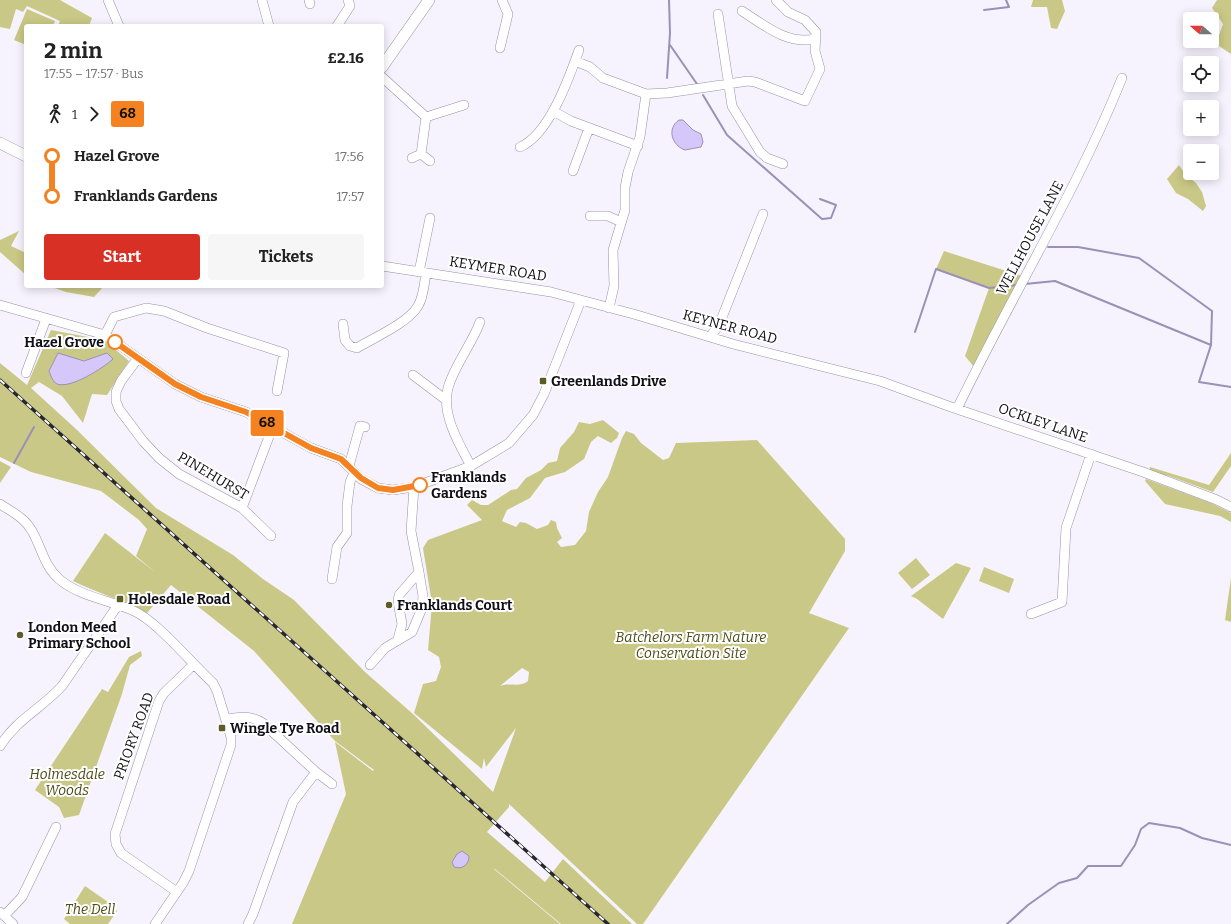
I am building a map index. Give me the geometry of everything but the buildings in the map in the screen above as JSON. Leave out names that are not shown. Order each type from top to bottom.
[{"type":"main road","points":[[384,64],[429,0]]},
{"type":"main road","points":[[0,144],[24,155]]},
{"type":"street","points":[[108,0],[118,24]]},
{"type":"street","points":[[262,0],[268,24]]},
{"type":"street","points":[[338,24],[350,6],[348,0]]},
{"type":"street","points":[[500,48],[508,14],[502,0]]},
{"type":"street","points":[[575,61],[590,67],[603,78],[646,94],[748,81],[755,82],[805,101],[820,69],[816,51],[816,32],[814,27],[805,20],[788,12],[776,0]]},
{"type":"street","points":[[742,11],[783,36],[793,40],[815,40]]},
{"type":"street","points":[[718,14],[732,106],[760,152],[767,158],[783,164]]},
{"type":"street","points":[[520,147],[529,144],[554,111],[579,50]]},
{"type":"street","name":"WELLHOUSE LANE","points":[[957,409],[1089,154],[1122,78]]},
{"type":"street","points":[[384,79],[426,117]]},
{"type":"street","points":[[609,308],[614,286],[613,250],[625,210],[625,188],[628,172],[638,146],[646,94]]},
{"type":"street","points":[[426,117],[464,105]]},
{"type":"street","points":[[554,111],[571,121],[638,146]]},
{"type":"street","points":[[421,154],[426,117]]},
{"type":"street","points":[[573,171],[589,128]]},
{"type":"street","points":[[412,158],[421,154]]},
{"type":"street","points":[[421,154],[430,162]]},
{"type":"street","points":[[710,337],[719,325],[763,214]]},
{"type":"street","points":[[590,216],[608,216],[621,222]]},
{"type":"street","points":[[343,324],[345,340],[350,346],[357,348],[409,316],[418,306],[422,296],[422,272],[430,218]]},
{"type":"street","name":"KEYMER ROAD","points":[[384,266],[510,284],[609,308]]},
{"type":"street","points":[[0,305],[46,319],[105,334],[175,384],[201,397],[246,412],[309,447],[341,459],[351,470],[378,488],[393,490],[414,487],[471,466],[509,443],[533,415],[544,394],[581,300]]},
{"type":"street","points":[[105,334],[114,317],[146,308],[164,310],[207,328],[286,349],[277,391]]},
{"type":"street","name":"KEYNER ROAD","points":[[609,308],[710,337],[845,372]]},
{"type":"street","points":[[26,373],[46,319]]},
{"type":"street","points":[[471,466],[448,416],[446,400],[448,388],[480,322]]},
{"type":"street","points":[[719,325],[722,340]]},
{"type":"street","name":"PINEHURST","points":[[138,358],[121,381],[116,392],[116,401],[119,409],[143,441],[159,458],[179,474],[242,508],[271,536]]},
{"type":"street","name":"OCKLEY LANE","points":[[845,372],[880,381],[957,409],[1091,454],[1217,500],[1231,507]]},
{"type":"street","points":[[413,375],[446,400]]},
{"type":"street","points":[[242,508],[273,426]]},
{"type":"street","points":[[332,579],[336,547],[347,533],[347,506],[351,470],[360,426],[365,427]]},
{"type":"street","points":[[1032,614],[1062,602],[1066,528],[1091,454]]},
{"type":"street","points":[[370,665],[385,648],[412,632],[422,608],[424,596],[411,531],[414,487]]},
{"type":"street","points":[[2,509],[22,518],[32,530],[48,566],[59,579],[95,598],[135,611],[150,622],[213,683],[217,691],[231,737],[231,745],[189,871],[177,892],[155,924]]},
{"type":"street","points":[[398,639],[402,624],[398,602],[399,595],[419,572]]},
{"type":"street","points":[[0,746],[15,726],[54,696],[118,605]]},
{"type":"street","points":[[401,628],[417,618]]},
{"type":"street","name":"PRIORY ROAD","points":[[177,892],[121,854],[116,844],[115,834],[159,701],[164,693],[193,665]]},
{"type":"street","points":[[226,719],[244,716],[255,718],[263,723],[316,772],[332,784]]},
{"type":"street","points":[[248,924],[253,914],[293,802],[316,772]]},
{"type":"street","points":[[13,924],[2,914],[22,897],[56,827]]},
{"type":"green space","points":[[0,0],[60,0],[92,18],[90,24],[59,24],[60,21],[27,6],[23,12],[16,9],[10,29],[0,27]]},
{"type":"green space","points":[[1033,0],[1062,0],[1065,11],[1057,29],[1051,28],[1047,7],[1031,7]]},
{"type":"green space","points":[[1217,0],[1231,0],[1231,54],[1219,46],[1219,35],[1223,24],[1219,18],[1219,12],[1215,12],[1212,8]]},
{"type":"green space","points":[[27,9],[55,21],[54,24],[24,24],[24,44],[14,40]]},
{"type":"green space","points":[[1179,165],[1183,171],[1183,180],[1192,180],[1202,192],[1206,206],[1203,211],[1188,199],[1176,193],[1167,179]]},
{"type":"green space","points":[[19,231],[11,246],[24,252],[24,273],[0,252],[0,240]]},
{"type":"green space","points":[[944,251],[1022,276],[974,367],[965,356],[989,288],[936,269]]},
{"type":"green space","points":[[55,288],[102,288],[94,297],[66,292]]},
{"type":"green space","name":"Batchelors Farm Nature Conservation Site","points":[[51,330],[104,340],[129,361],[107,395],[92,394],[83,423],[62,396],[39,382],[31,388],[76,429],[156,508],[233,555],[263,579],[294,600],[365,672],[413,714],[493,792],[516,728],[486,767],[484,758],[482,769],[414,713],[423,684],[436,681],[441,667],[439,657],[428,650],[432,604],[423,548],[428,540],[482,520],[467,505],[472,500],[481,505],[488,505],[511,490],[517,489],[526,478],[541,470],[548,463],[557,461],[560,448],[574,432],[579,422],[590,424],[603,420],[619,433],[617,438],[611,443],[598,436],[591,442],[584,459],[565,472],[545,478],[530,498],[507,510],[502,521],[516,527],[520,522],[526,523],[537,529],[548,525],[551,520],[556,522],[562,538],[557,542],[561,547],[575,545],[586,531],[589,512],[598,492],[608,477],[626,431],[634,434],[641,443],[663,460],[669,458],[676,443],[757,440],[845,539],[845,551],[809,613],[849,628],[643,924],[637,924],[509,804],[509,807],[487,832],[545,882],[563,859],[632,924],[561,924],[494,869],[560,924],[292,924],[346,794],[335,742],[373,771],[374,770],[335,741],[254,651],[171,585],[147,613],[73,581],[105,533],[155,572],[136,556],[147,529],[139,520],[101,491],[31,472],[0,457],[0,363],[27,385]],"holes":[[[522,668],[529,672],[528,681],[525,683],[500,686]]]},
{"type":"green space","points":[[1231,453],[1231,466],[1213,492],[1169,476],[1149,471],[1150,467],[1209,485]]},
{"type":"green space","points":[[0,461],[11,467],[0,483]]},
{"type":"green space","points":[[1146,479],[1211,503],[1231,513],[1231,522],[1220,516],[1165,504],[1145,481]]},
{"type":"green space","points":[[916,558],[930,575],[912,589],[898,573]]},
{"type":"green space","points":[[956,563],[971,568],[943,619],[911,596]]},
{"type":"green space","points":[[984,567],[1014,579],[1009,593],[979,581]]},
{"type":"green space","points":[[1231,578],[1231,622],[1225,620]]},
{"type":"green space","name":"Holmesdale Woods","points":[[141,651],[142,656],[130,665],[122,694],[79,815],[64,818],[59,807],[35,790],[102,689],[108,692],[129,657]]},
{"type":"green space","name":"The Dell","points":[[85,886],[108,902],[117,911],[108,924],[70,924],[64,919]]},
{"type":"shaded area","points":[[679,120],[683,120],[693,130],[701,134],[703,142],[701,147],[685,150],[676,144],[672,136],[672,132],[675,123]]},
{"type":"shaded area","points":[[58,353],[84,361],[107,353],[113,359],[86,377],[63,385],[57,384],[52,379],[49,371]]},
{"type":"shaded area","points":[[462,851],[469,856],[467,864],[460,868],[454,867],[452,862],[457,854]]},
{"type":"waterway","points":[[667,78],[670,33],[669,0]]},
{"type":"waterway","points":[[984,10],[1009,7],[1006,0]]},
{"type":"waterway","points":[[670,45],[697,84]]},
{"type":"waterway","points":[[703,95],[727,135],[822,219],[831,218],[836,205],[820,199]]},
{"type":"waterway","points":[[1048,247],[1078,247],[1139,258],[1212,311],[1211,345],[1199,382],[1231,387]]},
{"type":"waterway","points":[[915,332],[936,269],[989,288],[1017,285]]},
{"type":"waterway","points":[[1025,284],[1055,281],[1211,345]]},
{"type":"waterway","points":[[14,463],[34,427]]},
{"type":"waterway","points":[[1007,924],[1028,905],[1059,883],[1077,878],[1088,866],[1121,866],[1135,845],[1141,829],[1149,823],[1180,828],[1202,838],[1231,845]]},
{"type":"railway","points":[[0,380],[608,924]]},
{"type":"bus line","name":"68","points":[[115,342],[175,384],[201,397],[246,412],[311,448],[341,459],[354,473],[378,488],[393,490],[420,485]]},
{"type":"place","name":"Hazel Grove","points":[[115,342]]},
{"type":"place","name":"Greenlands Drive","points":[[543,381]]},
{"type":"place","name":"Franklands Gardens","points":[[420,485]]},
{"type":"place","name":"Holesdale Road","points":[[120,599]]},
{"type":"place","name":"Franklands Court","points":[[389,605]]},
{"type":"place","name":"London Meed Primary School","points":[[20,635]]},
{"type":"place","name":"Wingle Tye Road","points":[[222,728]]}]
